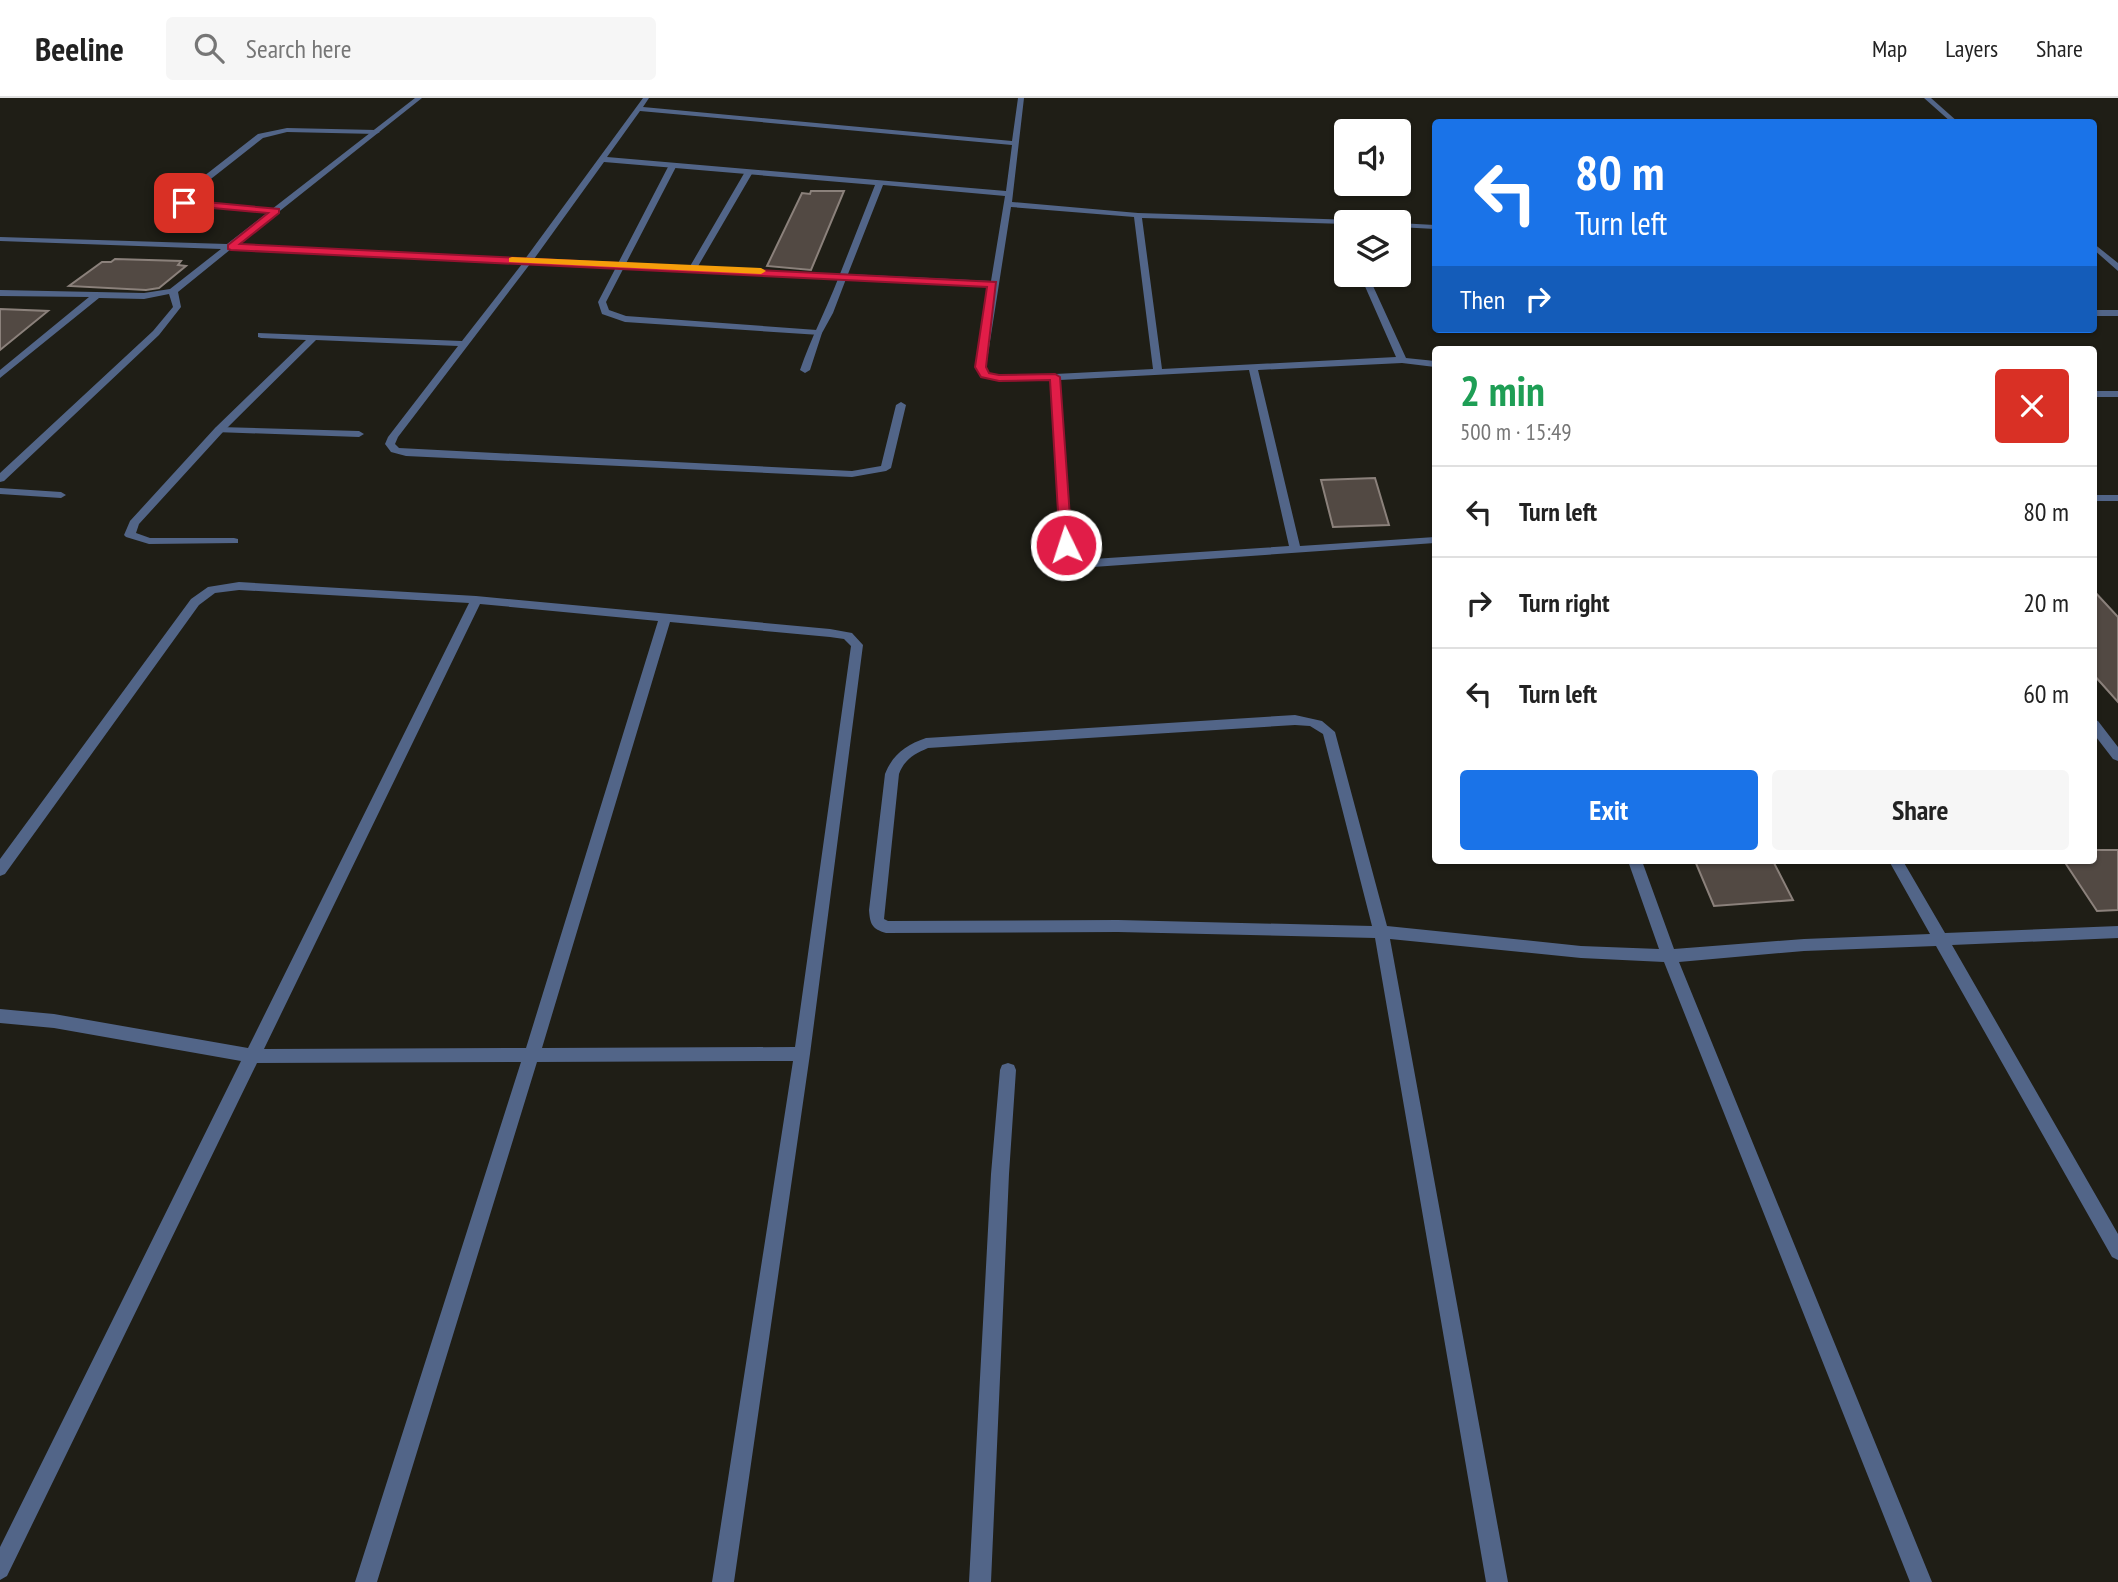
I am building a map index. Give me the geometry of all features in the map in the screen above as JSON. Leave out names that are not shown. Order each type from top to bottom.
[{"type":"street","points":[[0,293],[152,296],[173,291],[419,98]]},
{"type":"street","points":[[646,98],[390,444],[395,450],[406,453],[824,473],[875,472],[887,468],[901,405]]},
{"type":"street","points":[[1021,98],[981,367],[985,375],[999,378],[1055,377],[1402,360],[1432,364]]},
{"type":"street","points":[[1927,98],[1952,119]]},
{"type":"street","points":[[638,109],[1015,143]]},
{"type":"street","points":[[276,211],[184,203],[184,196],[261,136],[287,130],[376,132]]},
{"type":"street","points":[[600,159],[880,183],[1138,215],[1334,222]]},
{"type":"street","points":[[673,165],[602,302],[605,313],[625,319],[817,333]]},
{"type":"street","points":[[693,268],[748,172]]},
{"type":"street","points":[[805,370],[817,333],[844,275],[880,183]]},
{"type":"street","points":[[1138,215],[1158,371]]},
{"type":"street","points":[[1411,226],[1432,227]]},
{"type":"street","points":[[0,239],[231,247],[993,284]]},
{"type":"street","points":[[2097,249],[2118,268]]},
{"type":"street","points":[[1369,287],[1402,360]]},
{"type":"street","points":[[0,479],[156,333],[177,307],[173,291]]},
{"type":"street","points":[[0,375],[97,295]]},
{"type":"street","points":[[2097,313],[2118,313]]},
{"type":"street","points":[[261,335],[464,344]]},
{"type":"street","points":[[234,541],[149,541],[131,536],[134,523],[219,430],[314,338]]},
{"type":"street","points":[[1253,369],[1295,548]]},
{"type":"street","points":[[1055,377],[1066,545],[1069,553],[1093,563],[1432,540]]},
{"type":"street","points":[[2097,394],[2118,394]]},
{"type":"street","points":[[219,430],[359,434]]},
{"type":"street","points":[[0,491],[61,495]]},
{"type":"street","points":[[2097,498],[2118,498]]},
{"type":"street","points":[[0,870],[195,603],[212,590],[239,586],[476,600],[830,633],[848,636],[858,645],[802,1054],[723,1582]]},
{"type":"street","points":[[0,1569],[476,600]]},
{"type":"street","points":[[366,1582],[665,618]]},
{"type":"street","points":[[1497,1582],[1381,932],[1329,732],[1320,724],[1308,720],[926,743],[908,750],[896,761],[892,774],[876,911],[877,922],[886,927],[1118,926],[1381,932],[1581,952],[1669,956],[1748,948],[2118,932]]},
{"type":"street","points":[[2097,729],[2118,756]]},
{"type":"street","points":[[1636,864],[1669,956],[1921,1582]]},
{"type":"street","points":[[1898,864],[2118,1251]]},
{"type":"street","points":[[0,1016],[54,1021],[252,1056],[802,1054]]},
{"type":"street","points":[[980,1582],[1000,1174],[1008,1070]]},
{"type":"building","points":[[811,191],[844,191],[811,270],[767,266],[802,193],[810,194]]},
{"type":"building","points":[[115,259],[181,261],[178,265],[186,266],[159,288],[146,290],[69,286],[102,262]]},
{"type":"building","points":[[0,309],[48,311],[0,350]]},
{"type":"building","points":[[1375,478],[1389,525],[1333,527],[1321,480]]},
{"type":"building","points":[[2097,594],[2118,617],[2118,702],[2097,678]]},
{"type":"building","points":[[2097,850],[2118,850],[2118,910],[2097,911],[2066,864],[2097,864]]},
{"type":"building","points":[[1696,864],[1775,864],[1793,900],[1714,906]]},
{"type":"slow traffic","points":[[512,260],[761,271]]},
{"type":"route","points":[[184,203],[276,211],[231,247],[993,284],[981,367],[985,375],[999,378],[1055,377],[1066,545]]}]
